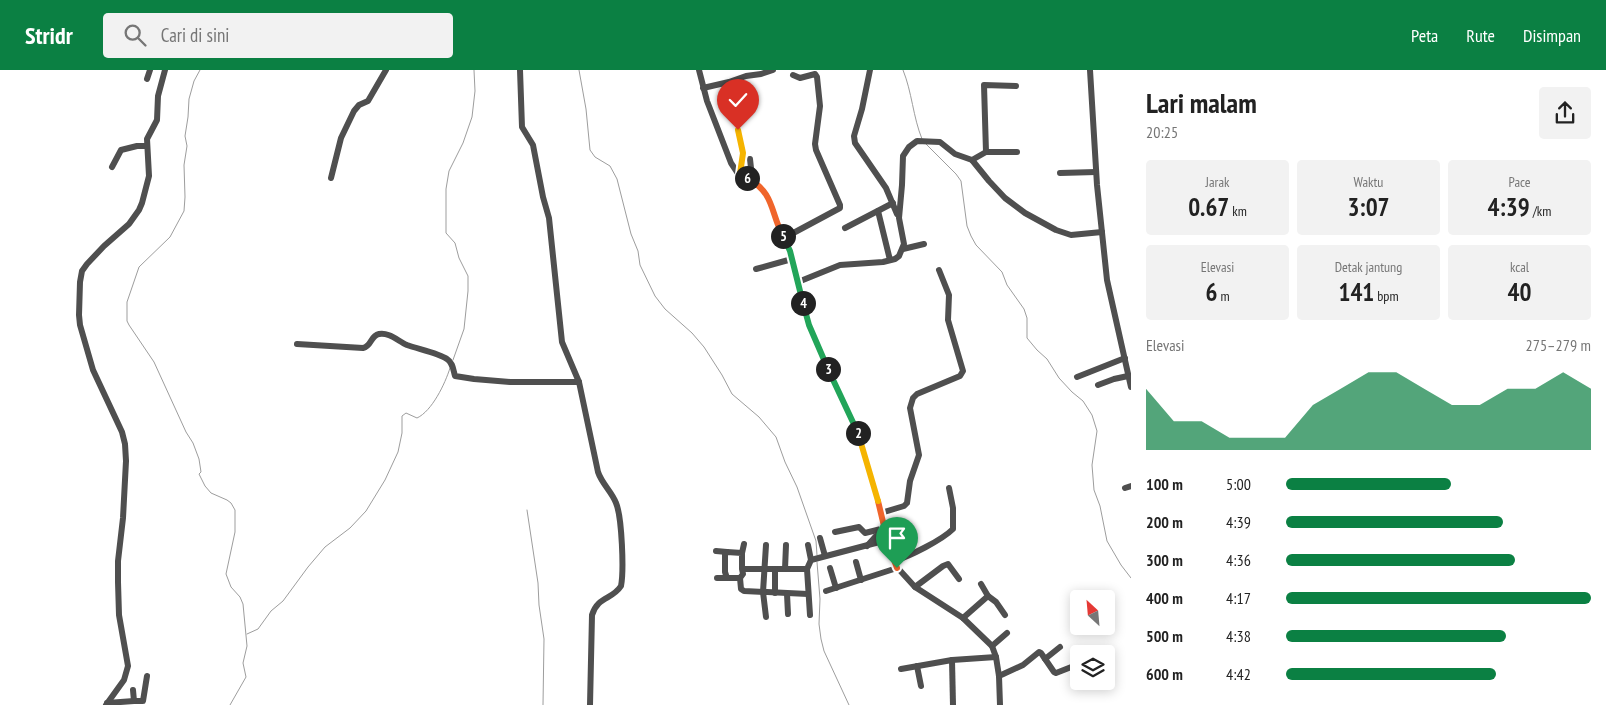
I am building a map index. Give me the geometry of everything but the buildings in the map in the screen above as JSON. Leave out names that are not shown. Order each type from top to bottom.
[{"type":"street","points":[[147,79],[150,70]]},
{"type":"street","points":[[107,704],[124,680],[128,666],[120,615],[118,582],[126,461],[125,444],[122,432],[93,370],[80,326],[80,282],[82,272],[87,264],[124,229],[139,210],[148,176],[148,135],[157,120],[158,96],[165,70]]},
{"type":"street","points":[[332,178],[342,138],[354,111],[359,105],[368,101],[386,70]]},
{"type":"street","points":[[520,70],[522,127],[532,145],[549,218],[562,342],[579,382],[598,472],[601,480],[614,498],[620,518],[621,586],[619,590],[598,602],[594,606],[592,615],[590,705]]},
{"type":"street","points":[[699,70],[703,88],[730,163],[740,174],[759,186],[767,194],[790,251],[809,325],[862,442],[887,540],[897,568],[915,586],[963,618],[992,646],[996,656],[999,676],[1000,705]]},
{"type":"street","points":[[703,88],[773,70]]},
{"type":"street","points":[[798,282],[840,265],[876,263],[890,260],[899,256],[903,249],[904,244],[899,218],[893,203],[886,188],[855,143],[854,136],[870,70]]},
{"type":"street","points":[[1090,70],[1096,172],[1107,280],[1131,387]]},
{"type":"street","points":[[784,238],[832,214],[838,210],[840,205],[816,150],[815,144],[820,106],[817,77],[815,74],[800,78],[793,72]]},
{"type":"street","points":[[986,152],[984,85],[1016,86]]},
{"type":"street","points":[[738,130],[743,153],[740,174]]},
{"type":"street","points":[[899,218],[903,156],[912,144],[917,141],[940,142],[955,154],[972,160],[988,181],[1005,198],[1045,225],[1064,234],[1071,235],[1102,232]]},
{"type":"street","points":[[112,167],[121,150],[137,146],[147,146]]},
{"type":"street","points":[[972,160],[986,152],[1016,152]]},
{"type":"street","points":[[747,178],[751,168],[750,159]]},
{"type":"street","points":[[1060,173],[1096,172]]},
{"type":"street","points":[[845,228],[893,203]]},
{"type":"street","points":[[878,211],[890,260]]},
{"type":"street","points":[[903,249],[924,244]]},
{"type":"street","points":[[756,269],[792,259]]},
{"type":"street","points":[[881,513],[904,506],[907,503],[910,481],[920,455],[910,408],[913,398],[917,394],[960,376],[962,372],[948,320],[949,295],[939,270]]},
{"type":"street","points":[[297,344],[363,348],[369,345],[373,336],[388,334],[407,345],[446,357],[453,366],[455,376],[492,381],[579,382]]},
{"type":"street","points":[[1077,377],[1124,358]]},
{"type":"street","points":[[1098,385],[1114,378],[1128,376]]},
{"type":"street","points":[[894,561],[938,540],[953,529],[953,508],[949,488]]},
{"type":"street","points":[[835,532],[859,527],[865,533],[885,530]]},
{"type":"street","points":[[866,547],[876,536],[885,530]]},
{"type":"street","points":[[820,538],[825,556]]},
{"type":"street","points":[[810,560],[887,540]]},
{"type":"street","points":[[744,544],[742,553],[743,574],[740,578],[743,591],[808,594]]},
{"type":"street","points":[[766,544],[764,569],[766,617]]},
{"type":"street","points":[[785,569],[786,545]]},
{"type":"street","points":[[808,545],[810,560],[807,569],[810,615]]},
{"type":"street","points":[[716,551],[742,553]]},
{"type":"street","points":[[727,552],[725,553],[725,572],[727,578]]},
{"type":"street","points":[[856,562],[861,580]]},
{"type":"street","points":[[915,586],[948,564],[959,579]]},
{"type":"street","points":[[830,568],[836,588]]},
{"type":"street","points":[[826,591],[897,568]]},
{"type":"street","points":[[742,569],[807,569]]},
{"type":"street","points":[[775,569],[775,593]]},
{"type":"street","points":[[717,578],[740,578]]},
{"type":"street","points":[[981,584],[988,596],[996,602],[1005,615]]},
{"type":"street","points":[[787,594],[788,614]]},
{"type":"street","points":[[963,618],[988,596]]},
{"type":"street","points":[[992,646],[1007,633]]},
{"type":"street","points":[[1045,659],[1060,647]]},
{"type":"street","points":[[999,676],[1023,665],[1039,652],[1054,672],[1063,672],[1070,668]]},
{"type":"street","points":[[901,669],[952,660],[996,656]]},
{"type":"street","points":[[952,660],[953,705]]},
{"type":"street","points":[[917,666],[920,686]]},
{"type":"street","points":[[107,704],[143,702],[148,676]]},
{"type":"street","points":[[133,690],[134,701]]},
{"type":"waterway","points":[[200,70],[194,81],[189,99],[185,136],[187,146],[184,165],[184,211],[170,237],[139,267],[127,302],[127,321],[154,362],[186,432],[193,443],[199,459],[201,472],[199,474],[205,486],[211,493],[231,503],[235,510],[235,532],[226,574],[231,587],[240,597],[243,604],[247,646],[243,663],[246,677],[230,705]]},
{"type":"waterway","points":[[453,360],[464,329],[468,276],[459,258],[455,243],[446,233],[446,189],[449,171],[463,143],[472,117],[475,91],[474,70]]},
{"type":"waterway","points":[[579,70],[586,109],[590,150],[595,157],[610,166],[617,179],[631,234],[638,251],[640,265],[655,296],[665,309],[692,333],[704,347],[732,394],[759,417],[776,437],[797,487],[816,541],[817,555]]},
{"type":"waterway","points":[[903,70],[922,139]]},
{"type":"waterway","points":[[926,144],[961,181],[967,226],[971,236],[976,245],[1002,272],[1007,285],[1024,309],[1027,318],[1027,338],[1047,359],[1059,378],[1083,401],[1092,415],[1097,431],[1092,465],[1094,490],[1100,506],[1107,541],[1131,578]]},
{"type":"waterway","points":[[247,634],[258,629],[271,611],[283,601],[325,547],[350,528],[366,511],[385,480],[398,452],[402,433],[402,416],[406,413],[417,418],[423,414],[433,403],[445,382],[450,368]]},
{"type":"waterway","points":[[527,510],[544,639],[543,705]]},
{"type":"waterway","points":[[817,562],[821,639],[824,651],[849,705]]},
{"type":"route","points":[[738,130],[743,153],[740,174],[753,181],[767,194],[779,228],[790,251],[808,322],[862,442],[889,547],[897,568]]}]
